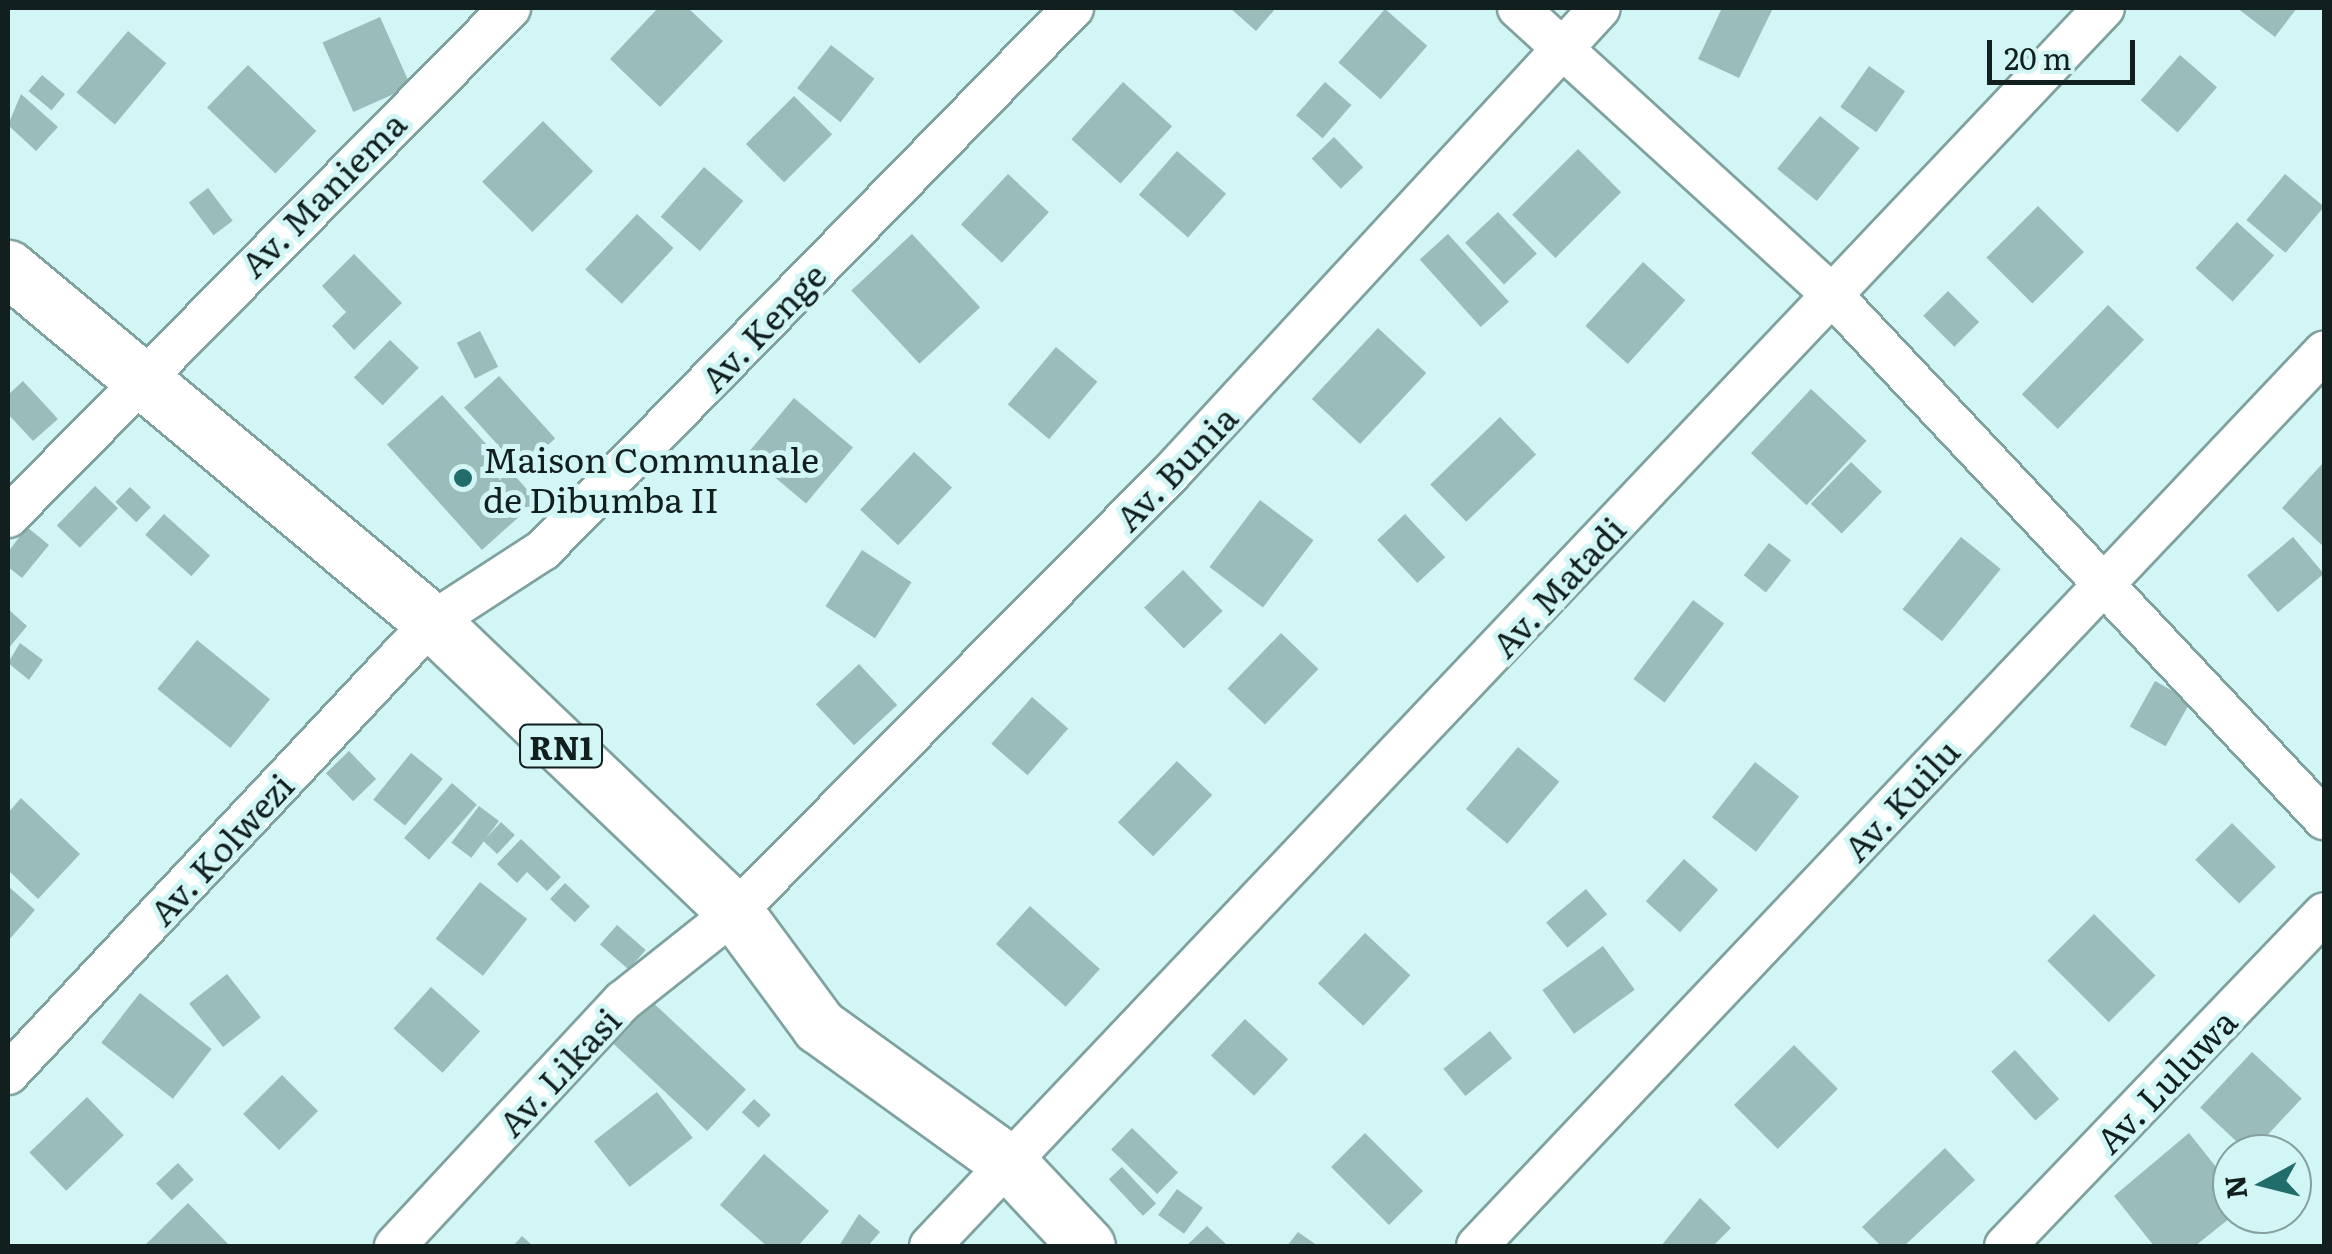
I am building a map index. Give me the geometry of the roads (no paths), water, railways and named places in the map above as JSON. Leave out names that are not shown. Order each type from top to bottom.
[{"type":"highway","name":"RN1","points":[[8,268],[135,378],[432,622],[734,912],[819,1026],[1010,1164],[1087,1246]]},
{"type":"street","name":"Av. Maniema","points":[[8,516],[135,378],[510,8]]},
{"type":"street","name":"Av. Kenge","points":[[432,622],[543,550],[1073,8]]},
{"type":"street","points":[[1518,8],[1832,295],[2324,818]]},
{"type":"street","name":"Av. Bunia","points":[[734,912],[1170,475],[1600,8]]},
{"type":"street","name":"Av. Matadi","points":[[930,1246],[2104,8]]},
{"type":"street","name":"Av. Kuilu","points":[[1477,1246],[2324,352]]},
{"type":"street","name":"Av. Kolwezi","points":[[8,1074],[432,622]]},
{"type":"street","name":"Av. Likasi","points":[[396,1246],[623,1001],[734,912]]},
{"type":"street","name":"Av. Luluwa","points":[[2005,1246],[2324,913]]},
{"type":"place","name":"Maison Communale de Dibumba II","points":[[463,478]]}]
